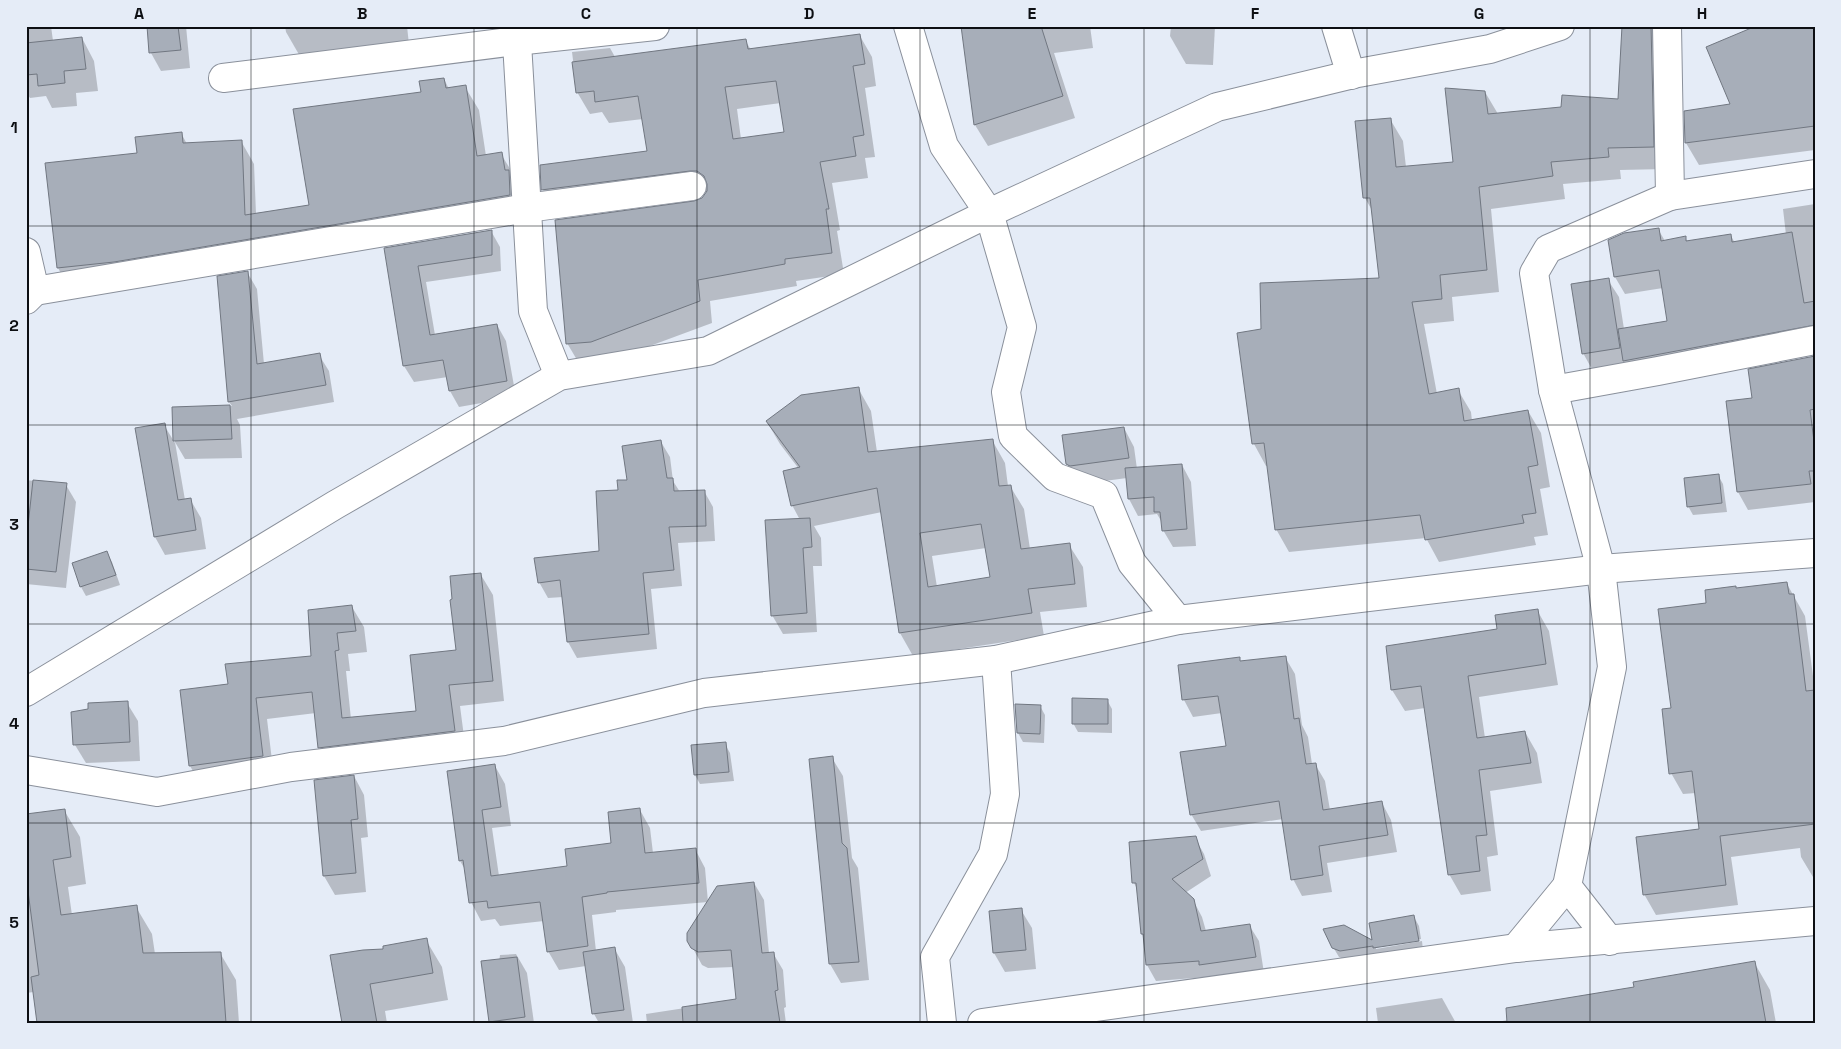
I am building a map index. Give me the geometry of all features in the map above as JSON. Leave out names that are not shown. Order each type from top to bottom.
[{"type":"street","points":[[223,78],[516,34],[655,26]]},
{"type":"street","points":[[908,26],[944,146],[989,213],[1022,327],[1006,392],[1014,436],[1055,477],[1104,495],[1132,563],[1178,620]]},
{"type":"street","points":[[1336,26],[1352,75]]},
{"type":"street","points":[[26,692],[335,505],[559,376],[708,351],[989,213],[1217,107],[1352,75],[1490,49],[1560,26]]},
{"type":"street","points":[[1667,26],[1670,196]]},
{"type":"street","points":[[516,34],[533,311],[559,376]]},
{"type":"street","points":[[1516,948],[1567,886],[1612,667],[1601,569],[1553,390],[1534,273],[1548,249],[1670,196],[1815,174]]},
{"type":"street","points":[[26,252],[31,296],[527,208],[692,186]]},
{"type":"street","points":[[1553,390],[1815,340]]},
{"type":"street","points":[[26,770],[157,792],[291,767],[504,741],[704,693],[996,660],[1178,620],[1601,569],[1815,553]]},
{"type":"street","points":[[942,1023],[935,957],[993,854],[1005,794],[996,660]]},
{"type":"street","points":[[1567,886],[1610,941]]},
{"type":"street","points":[[982,1023],[1516,948],[1815,921]]},
{"type":"building","points":[[147,26],[178,26],[181,50],[149,53]]},
{"type":"building","points":[[961,26],[1041,26],[1063,96],[974,125]]},
{"type":"building","points":[[1622,26],[1651,26],[1654,147],[1608,148],[1609,157],[1551,162],[1553,176],[1479,187],[1487,270],[1440,275],[1442,299],[1412,302],[1429,394],[1459,388],[1464,421],[1528,410],[1538,465],[1528,467],[1536,513],[1522,515],[1524,523],[1425,540],[1420,515],[1275,530],[1264,443],[1252,444],[1237,333],[1261,329],[1260,283],[1379,278],[1370,198],[1363,198],[1355,121],[1391,118],[1396,167],[1453,162],[1445,88],[1485,91],[1488,114],[1561,107],[1562,95],[1618,99]]},
{"type":"building","points":[[1756,26],[1815,26],[1815,126],[1685,143],[1684,111],[1730,104],[1706,47]]},
{"type":"building","points":[[860,34],[865,64],[853,66],[864,135],[853,137],[856,156],[820,162],[829,209],[826,209],[832,253],[785,259],[785,264],[698,280],[700,301],[591,342],[566,344],[555,220],[694,201],[702,198],[707,191],[704,176],[697,171],[541,190],[540,165],[647,151],[638,96],[595,102],[594,91],[576,93],[572,62],[746,39],[748,49]],"holes":[[[776,81],[784,132],[733,139],[725,87]]]},
{"type":"building","points":[[82,37],[86,69],[64,71],[65,83],[38,86],[37,74],[26,75],[26,43]]},
{"type":"building","points":[[444,78],[446,88],[466,85],[477,156],[502,152],[505,170],[509,170],[510,195],[114,262],[57,268],[45,163],[137,153],[135,137],[182,132],[183,143],[242,140],[245,215],[309,205],[293,109],[421,92],[419,81]]},
{"type":"building","points":[[1659,228],[1661,241],[1686,236],[1686,241],[1731,234],[1732,242],[1792,232],[1804,303],[1815,301],[1815,325],[1623,361],[1618,329],[1667,321],[1659,270],[1614,277],[1608,240],[1624,233]]},
{"type":"building","points":[[492,230],[492,255],[418,266],[430,335],[497,324],[507,381],[449,391],[443,360],[403,366],[384,248]]},
{"type":"building","points":[[248,271],[257,364],[320,353],[326,385],[228,402],[217,276]]},
{"type":"building","points":[[1609,278],[1620,348],[1582,354],[1571,284]]},
{"type":"building","points":[[1815,356],[1815,409],[1810,410],[1815,449],[1815,471],[1809,471],[1811,484],[1737,492],[1726,401],[1752,398],[1748,369]]},
{"type":"building","points":[[859,387],[868,452],[993,439],[999,486],[1011,485],[1021,549],[1070,543],[1075,584],[1028,589],[1032,613],[899,633],[877,488],[791,506],[783,471],[800,467],[766,421],[801,395]],"holes":[[[981,524],[990,577],[928,587],[920,533]]]},
{"type":"building","points":[[230,405],[232,439],[173,441],[172,407]]},
{"type":"building","points":[[165,423],[178,500],[191,498],[196,530],[154,537],[135,428]]},
{"type":"building","points":[[1124,427],[1129,458],[1070,466],[1066,464],[1062,435]]},
{"type":"building","points":[[661,440],[667,478],[673,478],[674,491],[705,490],[706,526],[669,527],[674,570],[643,573],[649,634],[567,642],[560,580],[538,583],[534,558],[599,551],[596,491],[618,490],[617,480],[627,480],[622,446]]},
{"type":"building","points":[[1182,464],[1187,529],[1162,531],[1160,512],[1154,512],[1154,497],[1128,499],[1125,468]]},
{"type":"building","points":[[1719,474],[1722,503],[1687,507],[1684,478]]},
{"type":"building","points":[[33,480],[67,483],[56,572],[26,569],[26,544]]},
{"type":"building","points":[[810,518],[812,547],[803,548],[807,613],[771,616],[765,520]]},
{"type":"building","points":[[107,551],[116,575],[80,587],[72,563]]},
{"type":"building","points":[[481,573],[493,681],[449,685],[455,731],[318,748],[312,692],[256,698],[263,756],[189,766],[180,690],[228,684],[225,664],[311,656],[308,610],[352,605],[356,631],[337,633],[339,650],[335,651],[342,718],[416,711],[410,655],[456,650],[450,600],[452,599],[450,576]]},
{"type":"building","points":[[1787,582],[1789,594],[1794,594],[1806,691],[1815,690],[1815,824],[1720,836],[1726,885],[1643,895],[1636,837],[1699,829],[1692,771],[1669,774],[1662,709],[1671,708],[1658,609],[1706,603],[1705,590]]},
{"type":"building","points":[[1538,609],[1546,664],[1468,676],[1477,738],[1525,731],[1531,763],[1479,770],[1487,835],[1476,836],[1480,871],[1448,875],[1421,686],[1391,690],[1386,646],[1497,629],[1495,615]]},
{"type":"building","points":[[1286,656],[1294,719],[1299,718],[1306,764],[1316,763],[1323,810],[1382,801],[1388,835],[1319,846],[1323,875],[1291,880],[1279,801],[1190,815],[1180,752],[1226,746],[1218,696],[1182,700],[1178,665],[1240,657],[1240,661]]},
{"type":"building","points":[[1072,698],[1108,699],[1108,724],[1072,724]]},
{"type":"building","points":[[128,701],[130,742],[73,745],[71,712],[88,709],[88,703]]},
{"type":"building","points":[[1015,704],[1041,705],[1040,734],[1017,733]]},
{"type":"building","points":[[726,742],[729,772],[694,775],[691,745]]},
{"type":"building","points":[[833,756],[842,843],[847,848],[859,962],[829,964],[809,759]]},
{"type":"building","points":[[495,764],[501,807],[482,810],[491,876],[567,866],[565,849],[611,843],[608,812],[640,808],[645,853],[696,848],[699,883],[607,892],[582,897],[588,946],[547,952],[540,902],[488,908],[487,901],[469,903],[463,860],[459,861],[447,771]]},
{"type":"building","points":[[354,775],[358,819],[351,820],[356,873],[323,876],[314,780]]},
{"type":"building","points":[[65,809],[71,857],[53,860],[61,915],[137,905],[143,953],[221,952],[226,1023],[37,1023],[31,977],[39,975],[26,876],[26,814]]},
{"type":"building","points":[[1196,836],[1203,859],[1172,879],[1194,899],[1201,931],[1250,924],[1256,957],[1199,965],[1199,961],[1146,965],[1136,883],[1132,883],[1129,842]]},
{"type":"building","points":[[754,882],[762,953],[774,952],[778,990],[775,991],[780,1023],[683,1023],[682,1007],[736,999],[731,950],[698,952],[691,948],[687,941],[687,933],[717,886]]},
{"type":"building","points":[[1022,908],[1026,950],[993,953],[989,911]]},
{"type":"building","points":[[1414,915],[1419,941],[1340,951],[1332,948],[1323,929],[1344,925],[1372,940],[1369,923]]},
{"type":"building","points":[[427,938],[433,973],[370,984],[377,1023],[342,1023],[330,955],[383,949],[383,946]]},
{"type":"building","points":[[615,947],[624,1010],[592,1014],[583,952]]},
{"type":"building","points":[[517,957],[525,1017],[489,1022],[481,961]]},
{"type":"building","points":[[1755,961],[1766,1023],[1507,1023],[1506,1008],[1634,987],[1633,982]]}]
